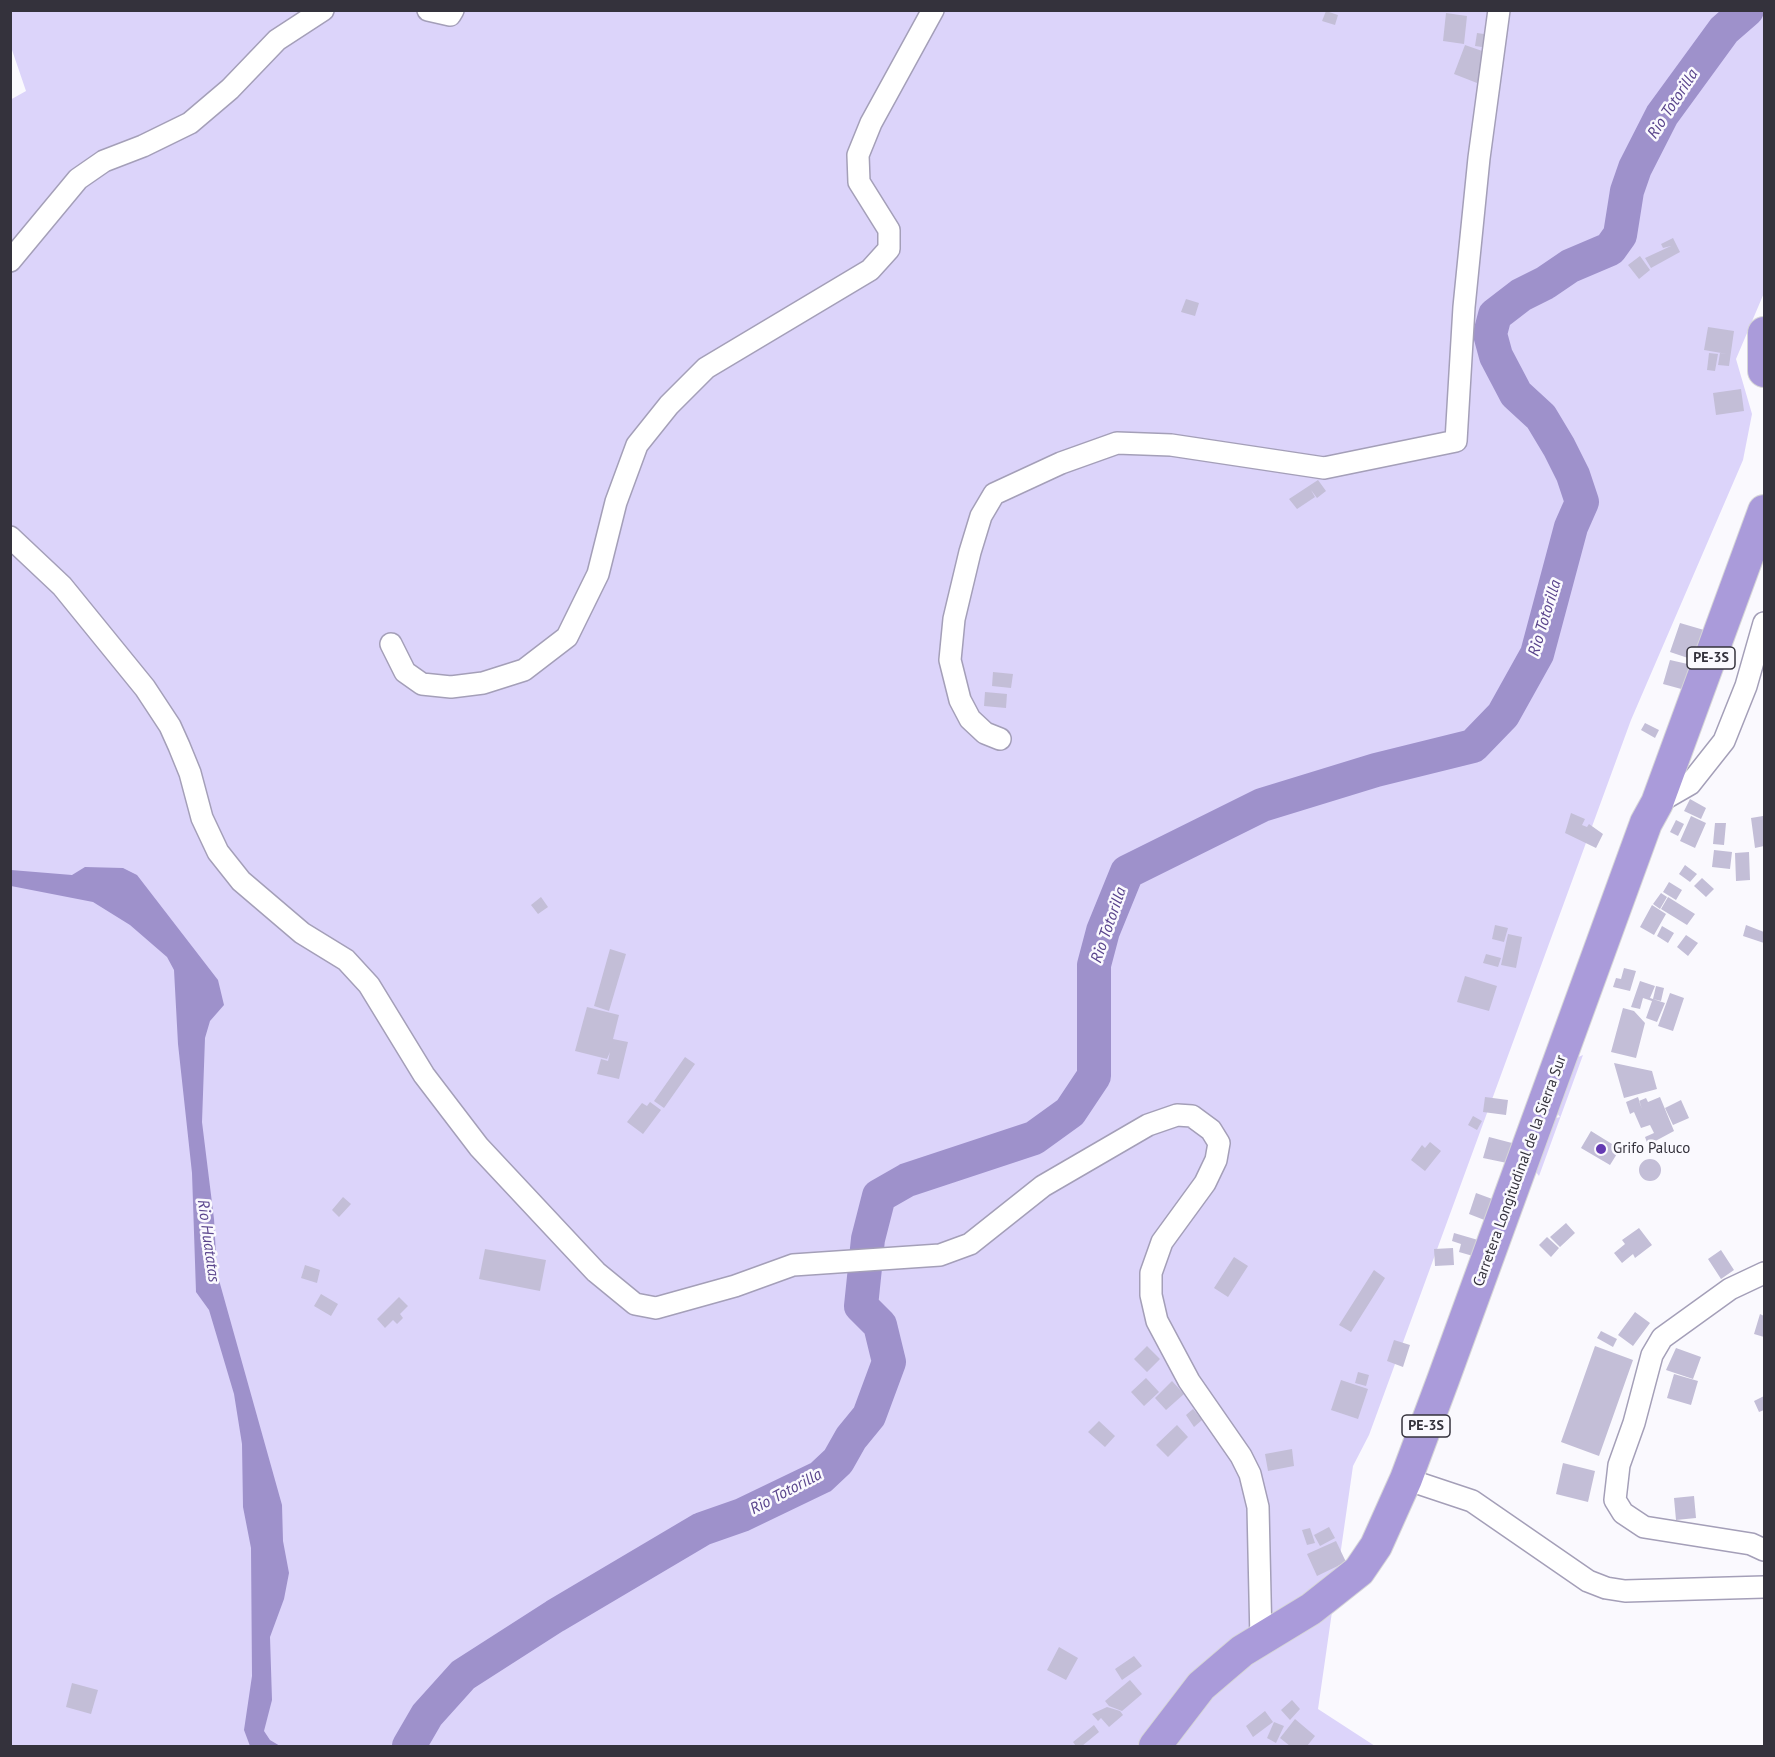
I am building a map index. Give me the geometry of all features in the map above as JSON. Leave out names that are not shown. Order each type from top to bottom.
[{"type":"highway","points":[[1764,333],[1764,371]]},
{"type":"highway","name":"Carretera Longitudinal de la Sierra Sur","points":[[1155,1746],[1202,1686],[1242,1652],[1311,1609],[1359,1571],[1376,1546],[1406,1479],[1646,823],[1657,803],[1764,511]]},
{"type":"street","points":[[10,261],[78,179],[104,162],[190,123],[230,88],[277,40],[323,10]]},
{"type":"street","points":[[428,10],[450,15],[453,10]]},
{"type":"street","points":[[391,644],[405,672],[422,684],[451,687],[483,683],[524,670],[567,637],[598,574],[616,502],[637,445],[669,405],[706,368],[870,270],[889,249],[889,230],[859,182],[858,155],[871,123],[933,10]]},
{"type":"street","points":[[1000,739],[985,732],[970,719],[960,700],[950,660],[954,619],[970,552],[981,516],[994,494],[1060,463],[1117,443],[1171,445],[1324,468],[1456,441],[1464,307],[1479,158],[1499,10]]},
{"type":"street","points":[[10,537],[62,586],[145,688],[170,726],[179,746],[190,773],[202,818],[218,852],[241,881],[302,933],[346,960],[369,986],[424,1075],[455,1119],[546,1221],[583,1256],[596,1272],[635,1304],[656,1308],[735,1286],[793,1265],[940,1255],[970,1244],[1042,1186],[1148,1125],[1177,1115],[1192,1116],[1211,1130],[1219,1143],[1216,1160],[1205,1183],[1162,1242],[1151,1273],[1151,1295],[1157,1321],[1189,1381],[1241,1456],[1250,1474],[1258,1507],[1261,1640]]},
{"type":"street","points":[[1657,803],[1690,784],[1724,741],[1746,686],[1764,623]]},
{"type":"street","points":[[1764,1273],[1730,1289],[1662,1338],[1652,1355],[1634,1423],[1618,1465],[1615,1500],[1623,1513],[1644,1527],[1751,1544],[1764,1550]]},
{"type":"street","points":[[1406,1479],[1473,1501],[1588,1581],[1606,1588],[1625,1591],[1764,1587]]},
{"type":"shaded area","points":[[11,10],[1764,11],[1764,293],[1736,359],[1752,414],[1743,460],[1631,720],[1369,1435],[1353,1466],[1318,1709],[1375,1746],[11,1746],[10,100],[26,91],[11,47]]},
{"type":"shaded area","points":[[1583,1055],[1539,1176],[1536,1172],[1556,1118],[1560,1117],[1557,1113],[1576,1058]]},
{"type":"water","name":"Rio Huatatas","points":[[85,867],[123,868],[137,875],[218,980],[224,1005],[210,1021],[205,1038],[202,1122],[214,1219],[217,1273],[282,1505],[283,1541],[289,1573],[284,1599],[270,1637],[272,1700],[264,1731],[270,1740],[280,1746],[250,1746],[244,1730],[252,1676],[251,1548],[243,1507],[242,1444],[234,1394],[209,1310],[196,1292],[192,1173],[178,1044],[174,970],[167,957],[130,925],[93,902],[11,886],[11,870],[72,875]]},
{"type":"building","points":[[1326,11],[1338,15],[1335,25],[1322,21]]},
{"type":"building","points":[[1446,13],[1467,16],[1464,44],[1443,41]]},
{"type":"building","points":[[1477,33],[1491,35],[1489,48],[1475,46]]},
{"type":"building","points":[[1465,45],[1488,53],[1477,83],[1454,74]]},
{"type":"building","points":[[1673,238],[1680,252],[1651,268],[1645,258],[1671,246],[1663,248],[1661,244]]},
{"type":"building","points":[[1640,256],[1650,270],[1639,279],[1628,265]]},
{"type":"building","points":[[1186,299],[1199,303],[1195,316],[1181,312]]},
{"type":"building","points":[[1708,327],[1734,331],[1729,366],[1718,365],[1720,353],[1727,354],[1704,350]]},
{"type":"building","points":[[1709,353],[1718,354],[1715,371],[1707,370]]},
{"type":"building","points":[[1741,389],[1744,411],[1716,415],[1713,393]]},
{"type":"building","points":[[1318,480],[1326,491],[1317,498],[1311,490],[1315,497],[1297,509],[1289,499]]},
{"type":"building","points":[[1680,623],[1704,630],[1694,660],[1670,652]]},
{"type":"building","points":[[1670,660],[1692,665],[1685,690],[1663,684]]},
{"type":"building","points":[[993,672],[1013,674],[1011,688],[992,686]]},
{"type":"building","points":[[985,692],[1007,694],[1006,708],[984,706]]},
{"type":"building","points":[[1645,723],[1659,730],[1655,738],[1641,730]]},
{"type":"building","points":[[1690,799],[1706,808],[1701,819],[1684,811]]},
{"type":"building","points":[[1571,813],[1585,819],[1582,825],[1587,827],[1589,824],[1603,834],[1596,848],[1565,833]]},
{"type":"building","points":[[1691,816],[1706,823],[1695,848],[1680,841]]},
{"type":"building","points":[[1763,816],[1764,846],[1755,848],[1751,818]]},
{"type":"building","points":[[1676,820],[1684,824],[1678,836],[1670,832]]},
{"type":"building","points":[[1715,823],[1726,823],[1724,845],[1713,844]]},
{"type":"building","points":[[1714,850],[1732,852],[1730,869],[1712,867]]},
{"type":"building","points":[[1749,852],[1750,880],[1736,881],[1735,853]]},
{"type":"building","points":[[1685,865],[1697,874],[1690,882],[1679,874]]},
{"type":"building","points":[[1702,878],[1714,889],[1706,897],[1694,886]]},
{"type":"building","points":[[1669,882],[1682,890],[1676,900],[1663,892]]},
{"type":"building","points":[[1661,893],[1667,897],[1660,909],[1653,904]]},
{"type":"building","points":[[541,897],[548,907],[538,914],[531,905]]},
{"type":"building","points":[[1668,897],[1695,914],[1687,925],[1661,909]]},
{"type":"building","points":[[1652,905],[1666,914],[1654,935],[1640,927]]},
{"type":"building","points":[[1495,925],[1508,928],[1504,942],[1492,939]]},
{"type":"building","points":[[1746,925],[1764,932],[1764,943],[1743,936]]},
{"type":"building","points":[[1662,926],[1674,933],[1668,943],[1657,936]]},
{"type":"building","points":[[1508,934],[1522,937],[1516,968],[1501,965]]},
{"type":"building","points":[[1686,935],[1698,943],[1688,956],[1677,947]]},
{"type":"building","points":[[610,949],[626,954],[609,1011],[594,1006]]},
{"type":"building","points":[[1486,954],[1501,958],[1498,967],[1483,963]]},
{"type":"building","points":[[1624,968],[1636,971],[1630,991],[1613,987],[1616,978],[1621,979]]},
{"type":"building","points":[[1465,976],[1497,986],[1489,1011],[1457,1002]]},
{"type":"building","points":[[1640,981],[1655,986],[1650,998],[1665,1003],[1657,1022],[1646,1018],[1652,1001],[1643,998],[1640,1009],[1631,1007]]},
{"type":"building","points":[[1656,986],[1664,988],[1661,1001],[1653,999]]},
{"type":"building","points":[[1670,993],[1684,998],[1673,1031],[1658,1026]]},
{"type":"building","points":[[587,1007],[619,1015],[613,1039],[628,1042],[619,1079],[597,1074],[601,1059],[608,1061],[610,1052],[607,1059],[575,1051]]},
{"type":"building","points":[[1623,1008],[1634,1011],[1645,1023],[1636,1058],[1611,1052]]},
{"type":"building","points":[[685,1057],[695,1064],[664,1108],[654,1101]]},
{"type":"building","points":[[1614,1063],[1652,1071],[1657,1089],[1624,1098]]},
{"type":"building","points":[[1485,1097],[1508,1100],[1506,1115],[1483,1112]]},
{"type":"building","points":[[1638,1097],[1639,1101],[1646,1098],[1648,1102],[1660,1097],[1674,1131],[1648,1145],[1645,1137],[1654,1133],[1650,1125],[1641,1128],[1634,1112],[1630,1114],[1626,1102]]},
{"type":"building","points":[[1681,1100],[1689,1118],[1673,1125],[1665,1108]]},
{"type":"building","points":[[650,1102],[661,1110],[643,1134],[627,1122],[642,1103],[647,1106]]},
{"type":"building","points":[[1473,1116],[1482,1121],[1477,1130],[1468,1125]]},
{"type":"building","name":"Grifo Paluco","points":[[1591,1131],[1620,1149],[1610,1165],[1581,1148]]},
{"type":"building","points":[[1489,1137],[1512,1143],[1507,1163],[1483,1158]]},
{"type":"building","points":[[1430,1142],[1441,1151],[1425,1171],[1411,1160],[1422,1145],[1425,1148]]},
{"type":"building","points":[[1650,1159],[1658,1162],[1661,1170],[1658,1178],[1650,1181],[1642,1178],[1639,1170],[1642,1162]]},
{"type":"building","points":[[1476,1193],[1495,1200],[1487,1221],[1469,1214]]},
{"type":"building","points":[[343,1197],[351,1204],[339,1217],[332,1210]]},
{"type":"building","points":[[1566,1223],[1575,1233],[1560,1247],[1550,1237]]},
{"type":"building","points":[[1639,1228],[1652,1245],[1635,1258],[1633,1254],[1622,1263],[1614,1253],[1625,1244],[1622,1240]]},
{"type":"building","points":[[1454,1233],[1478,1240],[1473,1256],[1459,1252],[1461,1244],[1452,1241]]},
{"type":"building","points":[[1547,1237],[1559,1248],[1551,1257],[1539,1245]]},
{"type":"building","points":[[1453,1248],[1454,1265],[1435,1266],[1434,1249]]},
{"type":"building","points":[[485,1249],[546,1260],[540,1291],[479,1279]]},
{"type":"building","points":[[1721,1250],[1734,1270],[1721,1279],[1708,1259]]},
{"type":"building","points":[[1234,1257],[1248,1266],[1228,1297],[1214,1288]]},
{"type":"building","points":[[305,1265],[320,1270],[317,1283],[301,1278]]},
{"type":"building","points":[[1374,1270],[1385,1278],[1351,1332],[1339,1325]]},
{"type":"building","points":[[321,1294],[338,1304],[331,1316],[314,1306]]},
{"type":"building","points":[[399,1297],[408,1306],[400,1314],[403,1318],[397,1324],[393,1320],[385,1328],[377,1319]]},
{"type":"building","points":[[1635,1312],[1650,1323],[1633,1346],[1618,1335]]},
{"type":"building","points":[[1760,1314],[1764,1316],[1764,1337],[1754,1334]]},
{"type":"building","points":[[1601,1331],[1617,1339],[1613,1347],[1597,1338]]},
{"type":"building","points":[[1394,1340],[1410,1345],[1403,1367],[1387,1361]]},
{"type":"building","points":[[1147,1346],[1160,1359],[1147,1372],[1134,1359]]},
{"type":"building","points":[[1595,1346],[1633,1360],[1599,1456],[1561,1442]]},
{"type":"building","points":[[1676,1348],[1701,1357],[1693,1379],[1666,1370]]},
{"type":"building","points":[[1358,1372],[1369,1375],[1366,1386],[1355,1383]]},
{"type":"building","points":[[1674,1374],[1698,1381],[1691,1405],[1667,1398]]},
{"type":"building","points":[[1146,1378],[1159,1392],[1144,1406],[1131,1392]]},
{"type":"building","points":[[1341,1380],[1368,1389],[1358,1419],[1331,1410]]},
{"type":"building","points":[[1172,1381],[1184,1394],[1166,1410],[1155,1398]]},
{"type":"building","points":[[1764,1396],[1764,1410],[1759,1412],[1754,1401]]},
{"type":"building","points":[[1193,1409],[1202,1420],[1194,1427],[1186,1415]]},
{"type":"building","points":[[1099,1421],[1115,1436],[1105,1447],[1088,1432]]},
{"type":"building","points":[[1177,1425],[1188,1437],[1168,1457],[1156,1445]]},
{"type":"building","points":[[1292,1449],[1294,1466],[1268,1471],[1265,1454]]},
{"type":"building","points":[[1563,1463],[1595,1471],[1588,1502],[1556,1494]]},
{"type":"building","points":[[1694,1496],[1696,1518],[1676,1520],[1674,1498]]},
{"type":"building","points":[[1329,1527],[1335,1538],[1320,1546],[1314,1535]]},
{"type":"building","points":[[1310,1528],[1315,1543],[1307,1545],[1302,1530]]},
{"type":"building","points":[[1336,1541],[1346,1562],[1317,1576],[1307,1554]]},
{"type":"building","points":[[1059,1647],[1078,1658],[1066,1680],[1047,1670]]},
{"type":"building","points":[[1134,1656],[1142,1666],[1122,1680],[1115,1669]]},
{"type":"building","points":[[1130,1680],[1142,1694],[1122,1711],[1109,1706],[1105,1701]]},
{"type":"building","points":[[72,1683],[98,1690],[91,1714],[66,1707]]},
{"type":"building","points":[[1292,1700],[1300,1709],[1290,1720],[1281,1710]]},
{"type":"building","points":[[1107,1707],[1120,1711],[1123,1715],[1109,1727],[1101,1718],[1098,1721],[1092,1714]]},
{"type":"building","points":[[1265,1711],[1273,1722],[1253,1737],[1246,1726]]},
{"type":"building","points":[[1295,1719],[1315,1736],[1307,1746],[1290,1746],[1280,1738]]},
{"type":"building","points":[[1274,1722],[1284,1726],[1276,1743],[1267,1738]]},
{"type":"building","points":[[1094,1725],[1099,1732],[1082,1746],[1076,1746],[1073,1742]]},
{"type":"waterway","name":"Rio Totorilla","points":[[409,1746],[427,1715],[463,1675],[555,1616],[702,1529],[742,1515],[821,1477],[838,1461],[851,1438],[869,1416],[889,1362],[880,1325],[861,1306],[868,1239],[879,1196],[907,1180],[1034,1138],[1070,1112],[1094,1076],[1094,965],[1103,931],[1127,872],[1262,805],[1376,770],[1473,746],[1503,715],[1537,654],[1571,527],[1582,502],[1573,475],[1559,447],[1541,417],[1516,394],[1496,356],[1490,334],[1495,315],[1521,295],[1545,283],[1570,266],[1610,249],[1620,235],[1627,191],[1635,168],[1662,115],[1724,30],[1747,10]]},
{"type":"place","name":"Grifo Paluco","points":[[1601,1149]]}]
